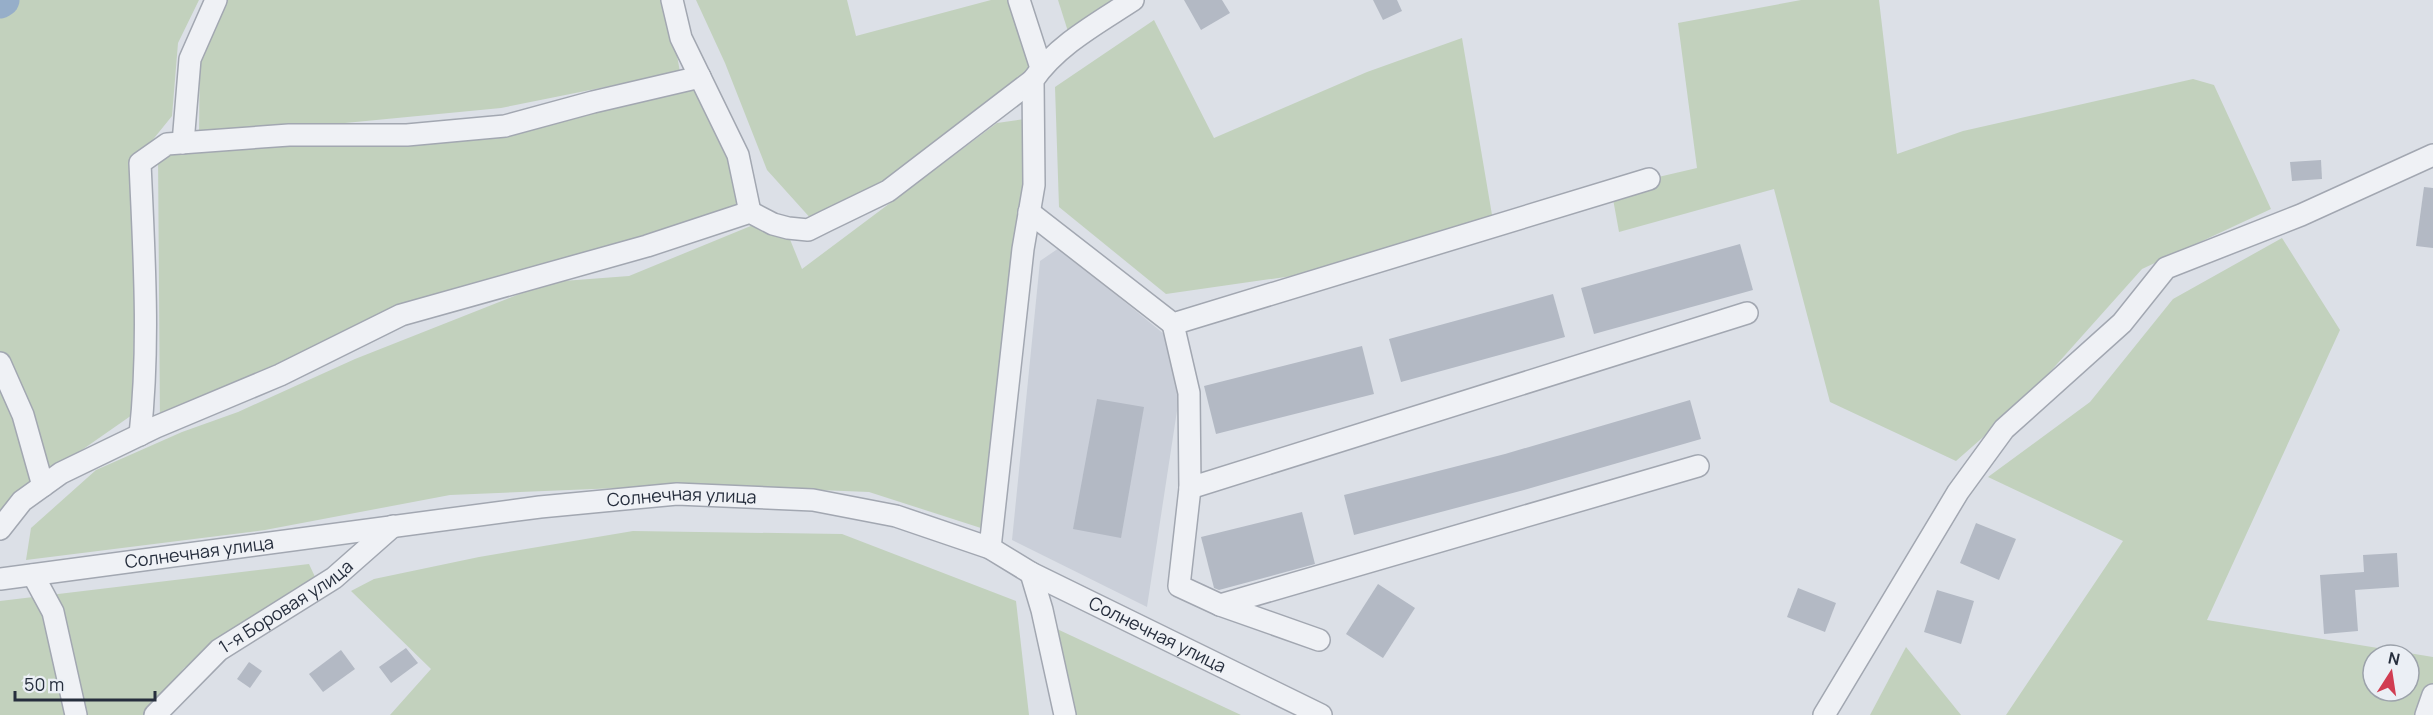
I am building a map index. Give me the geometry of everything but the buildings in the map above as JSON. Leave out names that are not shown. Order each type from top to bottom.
[{"type":"street","points":[[183,143],[190,59],[216,0]]},
{"type":"street","points":[[672,0],[681,38],[738,155],[750,212]]},
{"type":"street","points":[[990,548],[1022,261],[1034,185],[1037,74],[1019,0]]},
{"type":"street","points":[[0,529],[22,501],[61,473],[140,435],[280,375],[401,315],[647,246],[750,212],[773,224],[808,230],[888,191],[1037,74],[1066,45],[1132,0]]},
{"type":"street","points":[[140,435],[144,398],[146,297],[140,163],[167,144],[289,135],[406,135],[504,126],[700,77]]},
{"type":"street","points":[[1824,715],[1958,492],[2004,429],[2122,323],[2166,268],[2301,214],[2433,155]]},
{"type":"street","points":[[1173,324],[1649,179]]},
{"type":"street","points":[[1029,212],[1173,324],[1189,393],[1190,488],[1179,586],[1220,605],[1319,640]]},
{"type":"street","points":[[1190,488],[1747,313]]},
{"type":"street","points":[[0,363],[23,415],[43,486]]},
{"type":"street","points":[[1220,605],[1698,466]]},
{"type":"street","name":"Солнечная улица","points":[[0,579],[540,507],[677,494],[813,500],[896,516],[990,548],[1031,573],[1321,715]]},
{"type":"street","name":"1-я Боровая улица","points":[[155,715],[219,650],[334,578],[393,526]]},
{"type":"street","points":[[1031,573],[1042,610],[1065,715]]},
{"type":"street","points":[[33,575],[53,612],[76,715]]},
{"type":"street","points":[[2426,715],[2433,695]]},
{"type":"shaded area","points":[[1059,248],[1186,352],[1147,607],[1012,540],[1040,261]]},
{"type":"green space","points":[[0,0],[199,0],[178,43],[172,116],[138,158],[132,415],[36,482],[0,521]]},
{"type":"green space","points":[[225,0],[667,0],[680,72],[501,108],[199,137],[200,43]]},
{"type":"green space","points":[[696,0],[847,0],[856,36],[991,0],[1020,0],[1040,66],[897,174],[813,221],[767,170],[725,63]]},
{"type":"green space","points":[[1058,0],[1126,0],[1071,41]]},
{"type":"green space","points":[[1801,0],[1879,0],[1897,154],[1963,131],[2193,79],[2214,85],[2271,209],[2142,269],[2023,402],[1956,461],[1830,402],[1774,189],[1619,232],[1611,188],[1697,168],[1678,23]]},
{"type":"green space","points":[[1154,20],[1214,138],[1367,72],[1462,38],[1492,215],[1341,269],[1166,294],[1059,207],[1055,87]]},
{"type":"green space","points":[[709,78],[759,205],[507,277],[160,424],[158,153],[499,130]]},
{"type":"green space","points":[[1024,119],[1024,212],[984,529],[869,492],[691,485],[450,495],[265,530],[26,560],[31,528],[96,470],[182,432],[238,412],[355,359],[550,282],[629,276],[758,223],[789,237],[802,269],[997,123]]},
{"type":"green space","points":[[2282,238],[2340,330],[2207,620],[2361,645],[2361,703],[2421,703],[2421,655],[2433,657],[2433,715],[2006,715],[2123,541],[1988,477],[2090,402],[2173,299]]},
{"type":"green space","points":[[633,531],[842,534],[1016,601],[1029,715],[390,715],[431,669],[351,591],[374,579],[479,557]]},
{"type":"green space","points":[[309,564],[316,579],[184,668],[148,715],[0,715],[0,601]]},
{"type":"green space","points":[[1057,629],[1241,715],[1065,715]]},
{"type":"green space","points":[[1906,647],[1961,715],[1870,715]]}]
